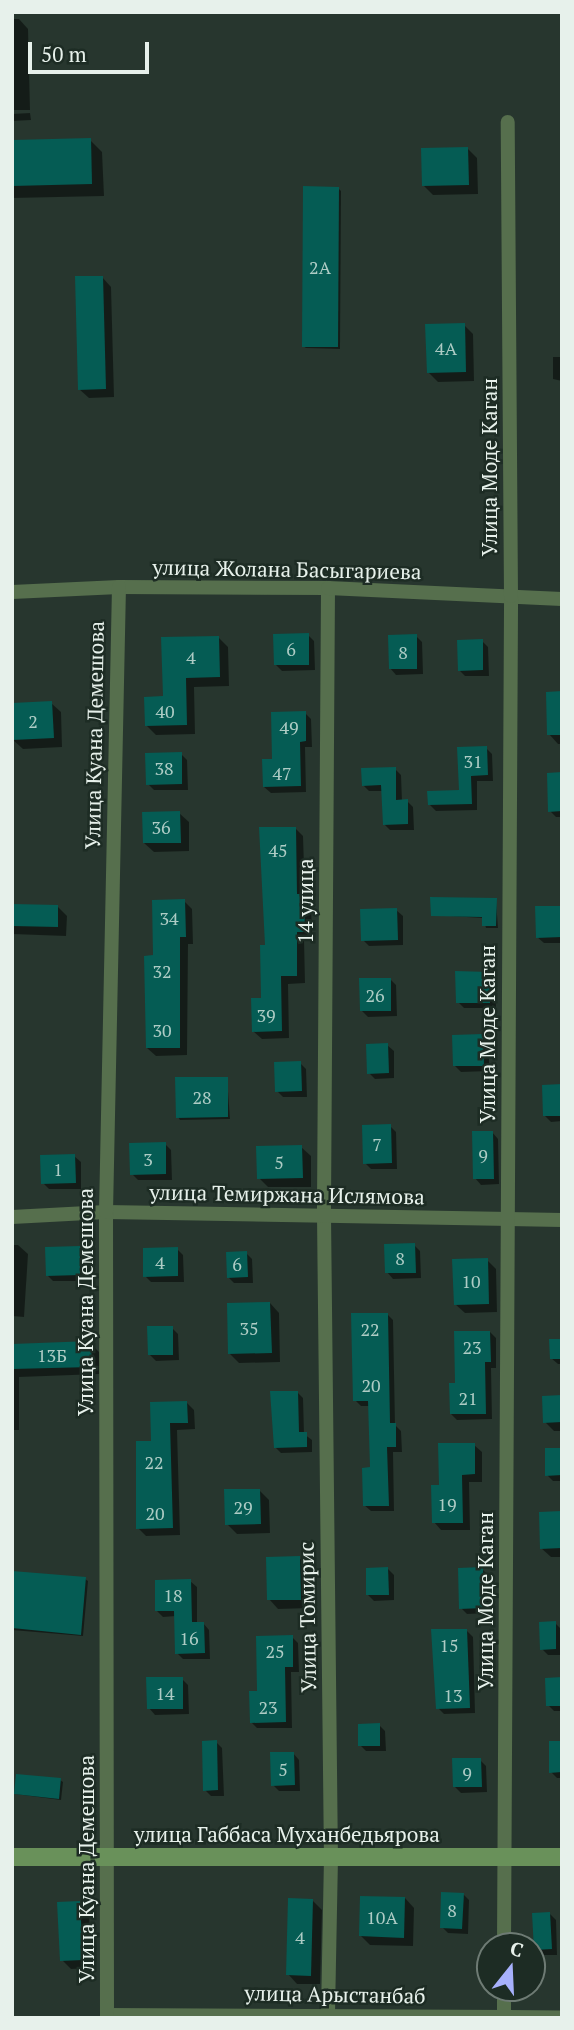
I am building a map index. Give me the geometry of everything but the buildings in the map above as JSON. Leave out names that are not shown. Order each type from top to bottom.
[{"type":"street","name":"Улица Моде Каган","points":[[504,1932],[511,596],[508,122]]},
{"type":"street","name":"улица Жолана Басыгариева","points":[[12,592],[118,587],[328,588],[562,599]]},
{"type":"street","name":"Улица Куана Демешова","points":[[107,2016],[106,1212],[118,587]]},
{"type":"street","name":"14 улица","points":[[324,1215],[328,588]]},
{"type":"street","name":"улица Темиржана Ислямова","points":[[12,1217],[106,1212],[562,1220]]},
{"type":"street","name":"Улица Томирис","points":[[324,1215],[331,1857],[328,2016]]},
{"type":"street","name":"улица Габбаса Муханбедьярова","points":[[12,1857],[562,1857]]},
{"type":"street","name":"улица Арыстанбаб","points":[[107,2016],[562,2017]]}]
